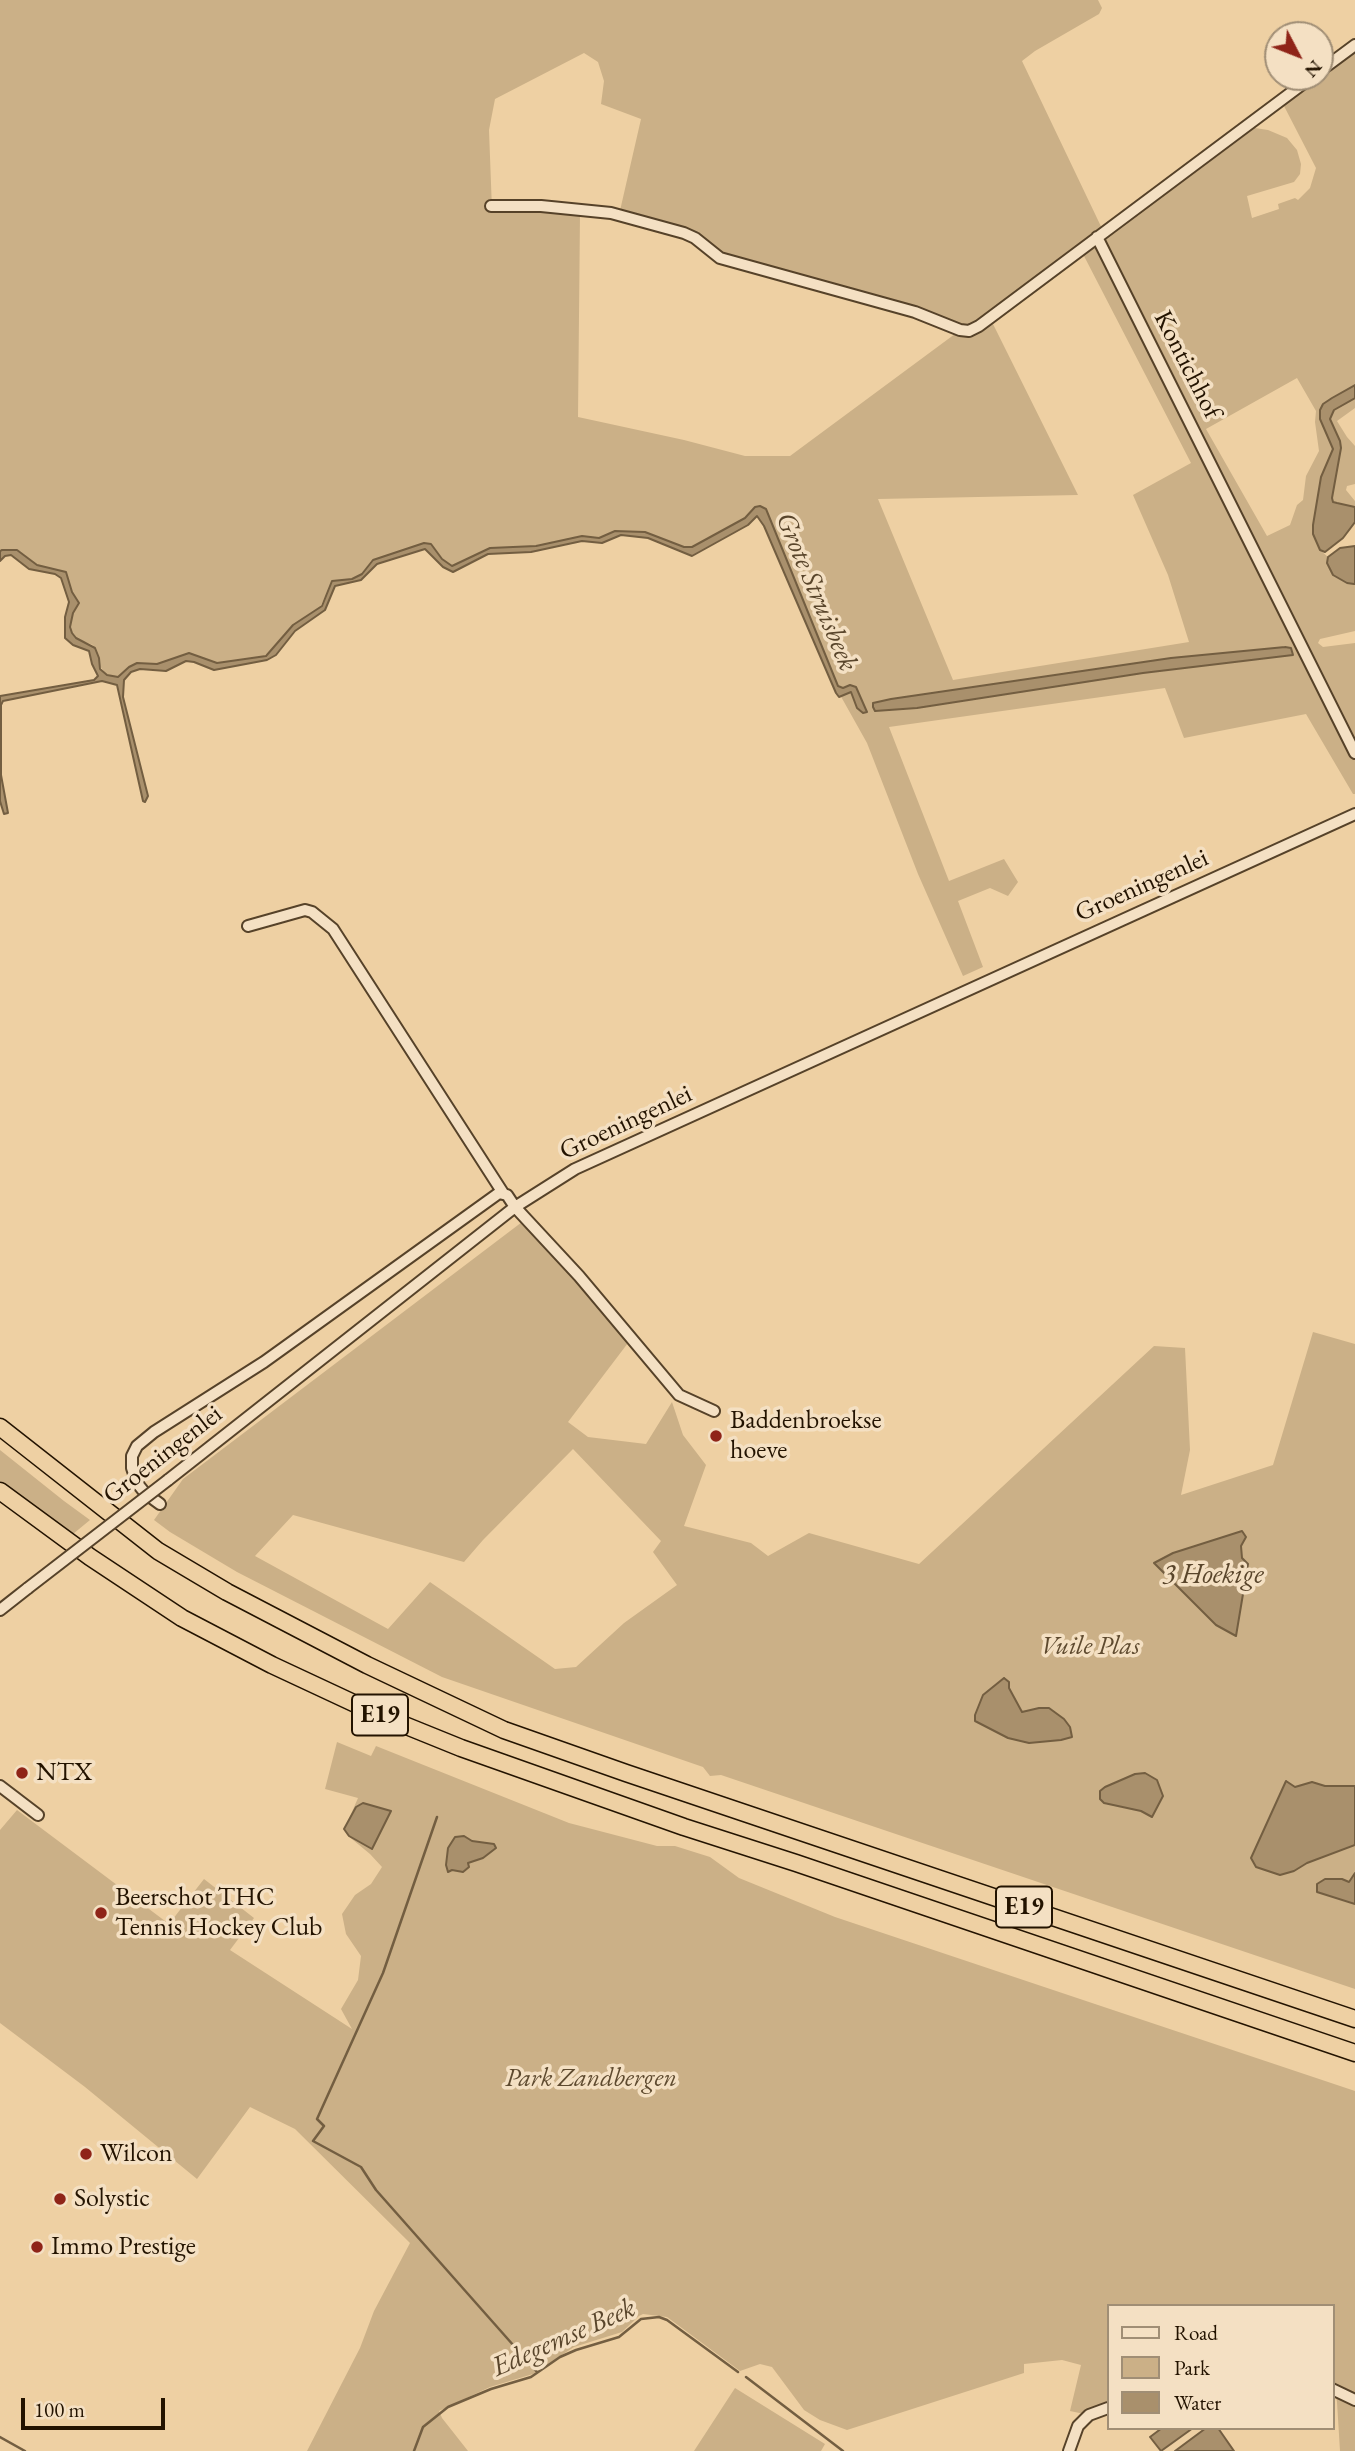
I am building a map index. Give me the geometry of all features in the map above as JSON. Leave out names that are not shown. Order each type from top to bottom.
[{"type":"highway","name":"E19","points":[[0,1427],[169,1558],[226,1592],[367,1665],[504,1730],[1355,2019]]},
{"type":"highway","name":"E19","points":[[0,1491],[90,1557],[182,1618],[272,1665],[377,1714],[461,1748],[684,1827],[1355,2053]]},
{"type":"street","points":[[1334,61],[1355,45]]},
{"type":"street","points":[[491,206],[541,205],[611,213],[684,233],[695,238],[720,258],[969,331],[1293,91]]},
{"type":"street","name":"Kontichhof","points":[[1097,237],[1355,753]]},
{"type":"street","name":"Groeningenlei","points":[[0,1610],[515,1208],[575,1170],[1355,814]]},
{"type":"street","points":[[248,926],[305,910],[312,912],[333,929],[503,1193],[579,1276],[679,1395],[714,1411]]},
{"type":"street","points":[[160,1504],[137,1483],[132,1468],[132,1456],[137,1446],[154,1432],[264,1362],[468,1214],[503,1193]]},
{"type":"street","points":[[0,1786],[37,1815]]},
{"type":"street","points":[[1334,2390],[1355,2400]]},
{"type":"street","points":[[1069,2451],[1078,2426],[1089,2415],[1106,2409]]},
{"type":"green space","points":[[0,0],[1098,0],[1102,8],[1099,14],[1022,61],[1107,239],[1255,128],[1287,138],[1297,150],[1301,164],[1300,174],[1294,182],[1247,196],[1252,218],[1279,209],[1278,204],[1295,198],[1298,200],[1310,188],[1316,168],[1284,106],[1304,91],[1334,91],[1334,68],[1355,52],[1355,385],[1323,404],[1333,449],[1321,477],[1313,534],[1320,550],[1328,557],[1327,563],[1333,575],[1347,583],[1355,584],[1355,631],[1320,639],[1318,643],[1323,647],[1355,643],[1355,794],[1306,714],[1184,738],[1165,688],[889,727],[949,881],[1004,859],[1018,882],[1008,896],[990,888],[958,901],[983,967],[963,976],[918,874],[867,743],[839,693],[763,512],[692,551],[647,536],[623,533],[601,541],[582,538],[547,547],[487,552],[449,569],[428,546],[374,563],[371,561],[362,574],[352,579],[333,581],[319,609],[293,625],[270,652],[260,658],[217,663],[188,654],[157,664],[137,663],[118,677],[106,674],[99,665],[93,645],[70,636],[73,611],[65,576],[42,570],[15,553],[0,556]],"holes":[[[584,53],[598,62],[604,81],[601,104],[641,119],[619,215],[695,238],[720,258],[959,331],[790,456],[745,456],[578,417],[580,214],[541,210],[492,210],[489,130],[495,99]],[[1084,256],[1191,463],[1133,495],[1168,575],[1189,642],[953,680],[878,499],[1078,495],[993,324]],[[1297,378],[1316,411],[1319,451],[1306,476],[1303,500],[1297,505],[1290,525],[1267,536],[1206,429]]]},
{"type":"green space","points":[[1355,398],[1355,408],[1337,421],[1355,446],[1355,484],[1347,486],[1346,490],[1355,501],[1355,507],[1333,502],[1332,489],[1341,448],[1330,421],[1332,411]]},
{"type":"green space","name":"Vuile Plas","points":[[526,1219],[631,1339],[568,1422],[588,1437],[646,1444],[672,1402],[683,1435],[706,1465],[684,1526],[751,1543],[768,1556],[809,1533],[919,1564],[1154,1346],[1185,1348],[1190,1450],[1181,1495],[1273,1465],[1313,1332],[1355,1344],[1355,1989],[721,1775],[710,1776],[703,1767],[442,1677],[237,1572],[154,1520],[183,1479]],"holes":[[[573,1449],[661,1541],[653,1552],[677,1585],[624,1623],[576,1667],[555,1669],[430,1582],[388,1629],[255,1556],[293,1515],[464,1562]]]},
{"type":"green space","points":[[0,1450],[90,1520],[73,1534],[0,1481]]},
{"type":"green space","name":"Park Zandbergen","points":[[337,1742],[371,1756],[376,1746],[569,1823],[657,1846],[675,1846],[710,1857],[739,1878],[835,1917],[1355,2091],[1355,2451],[1340,2451],[1334,2390],[1334,2304],[1106,2304],[1106,2409],[1089,2415],[1070,2411],[1081,2365],[1062,2360],[1024,2364],[1024,2373],[847,2430],[820,2420],[804,2410],[772,2367],[760,2364],[740,2371],[667,2317],[643,2314],[622,2332],[574,2347],[533,2374],[490,2387],[439,2411],[468,2451],[307,2451],[410,2243],[295,2129],[250,2107],[197,2179],[85,2087],[0,2023],[0,1830],[17,1810],[169,1924],[204,1879],[254,1918],[230,1950],[352,2029],[341,2009],[358,1980],[361,1956],[346,1934],[342,1914],[355,1895],[371,1884],[382,1867],[347,1835],[345,1828],[358,1798],[325,1789]]},
{"type":"green space","points":[[735,2388],[825,2444],[821,2451],[694,2451]]},
{"type":"water","points":[[1355,385],[1355,398],[1334,410],[1330,419],[1341,448],[1332,498],[1333,502],[1355,507],[1355,522],[1343,538],[1325,552],[1320,550],[1313,534],[1313,525],[1321,477],[1333,449],[1320,419],[1320,410],[1323,404]]},
{"type":"water","points":[[755,507],[766,509],[838,686],[856,687],[867,712],[863,713],[857,708],[851,692],[839,697],[836,693],[764,526],[757,516],[748,525],[692,556],[648,538],[621,535],[602,543],[582,541],[531,552],[488,554],[453,572],[443,567],[425,549],[377,564],[361,580],[335,586],[325,610],[295,631],[276,655],[267,660],[214,670],[186,661],[166,671],[140,669],[131,672],[124,680],[123,697],[148,796],[145,802],[117,685],[102,681],[3,701],[1,775],[8,813],[4,814],[0,801],[0,696],[94,680],[98,676],[89,651],[73,645],[65,638],[65,617],[69,602],[61,578],[55,574],[29,569],[11,555],[0,561],[2,550],[17,550],[37,565],[66,572],[72,592],[79,603],[73,613],[70,627],[72,633],[95,648],[100,669],[107,675],[118,677],[137,663],[157,664],[189,653],[217,663],[266,656],[293,625],[322,606],[332,581],[352,579],[362,574],[373,560],[424,543],[431,544],[442,559],[452,566],[490,548],[536,546],[582,536],[599,538],[615,531],[645,532],[684,547],[692,547],[745,518]]},
{"type":"water","points":[[1355,546],[1354,584],[1333,575],[1327,563],[1328,557],[1340,548]]},
{"type":"water","points":[[1291,648],[1293,655],[1143,673],[917,708],[875,711],[873,707],[873,703],[891,699],[1171,658]]},
{"type":"water","name":"3 Hoekige","points":[[1242,1531],[1246,1537],[1241,1546],[1242,1558],[1248,1564],[1236,1636],[1216,1625],[1154,1563],[1173,1553]]},
{"type":"water","points":[[1004,1678],[1009,1682],[1009,1688],[1022,1712],[1049,1708],[1064,1719],[1070,1727],[1072,1737],[1029,1743],[1008,1738],[975,1721],[983,1695]]},
{"type":"water","points":[[1145,1773],[1157,1780],[1163,1796],[1152,1817],[1141,1811],[1104,1803],[1100,1799],[1100,1791],[1105,1787],[1135,1774]]},
{"type":"water","points":[[1286,1781],[1295,1787],[1312,1782],[1325,1786],[1355,1786],[1355,1845],[1280,1875],[1256,1867],[1251,1858]]},
{"type":"water","points":[[363,1803],[391,1811],[372,1849],[349,1836],[344,1829],[356,1807]]},
{"type":"water","points":[[464,1836],[472,1841],[494,1844],[496,1848],[483,1858],[468,1863],[469,1867],[463,1872],[448,1872],[448,1848],[455,1837]]},
{"type":"water","points":[[1355,1873],[1355,1904],[1317,1892],[1317,1884],[1325,1879],[1342,1879],[1349,1882]]},
{"type":"water","points":[[1159,2430],[1190,2430],[1161,2451],[1150,2437]]},
{"type":"water","points":[[1203,2430],[1219,2430],[1234,2451],[1175,2451]]},
{"type":"waterway","points":[[437,1817],[383,1973],[317,2119],[324,2126],[313,2141],[361,2167],[376,2190],[537,2372]]},
{"type":"waterway","name":"Edegemse Beek","points":[[414,2451],[423,2427],[448,2407],[491,2389],[531,2377],[560,2357],[576,2350],[619,2337],[641,2319],[659,2317],[667,2320],[738,2372]]},
{"type":"waterway","name":"Edegemse Beek","points":[[746,2377],[843,2451]]},
{"type":"waterway","points":[[0,2437],[25,2451]]},
{"type":"place","name":"Baddenbroekse hoeve","points":[[716,1436]]},
{"type":"place","name":"NTX","points":[[22,1773]]},
{"type":"place","name":"Beerschot THC Tennis Hockey Club","points":[[101,1913]]},
{"type":"place","name":"Wilcon","points":[[86,2154]]},
{"type":"place","name":"Solystic","points":[[60,2199]]},
{"type":"place","name":"Immo Prestige","points":[[37,2247]]},
{"type":"water label","name":"Grote Struisbeek","points":[[816,592]]}]
